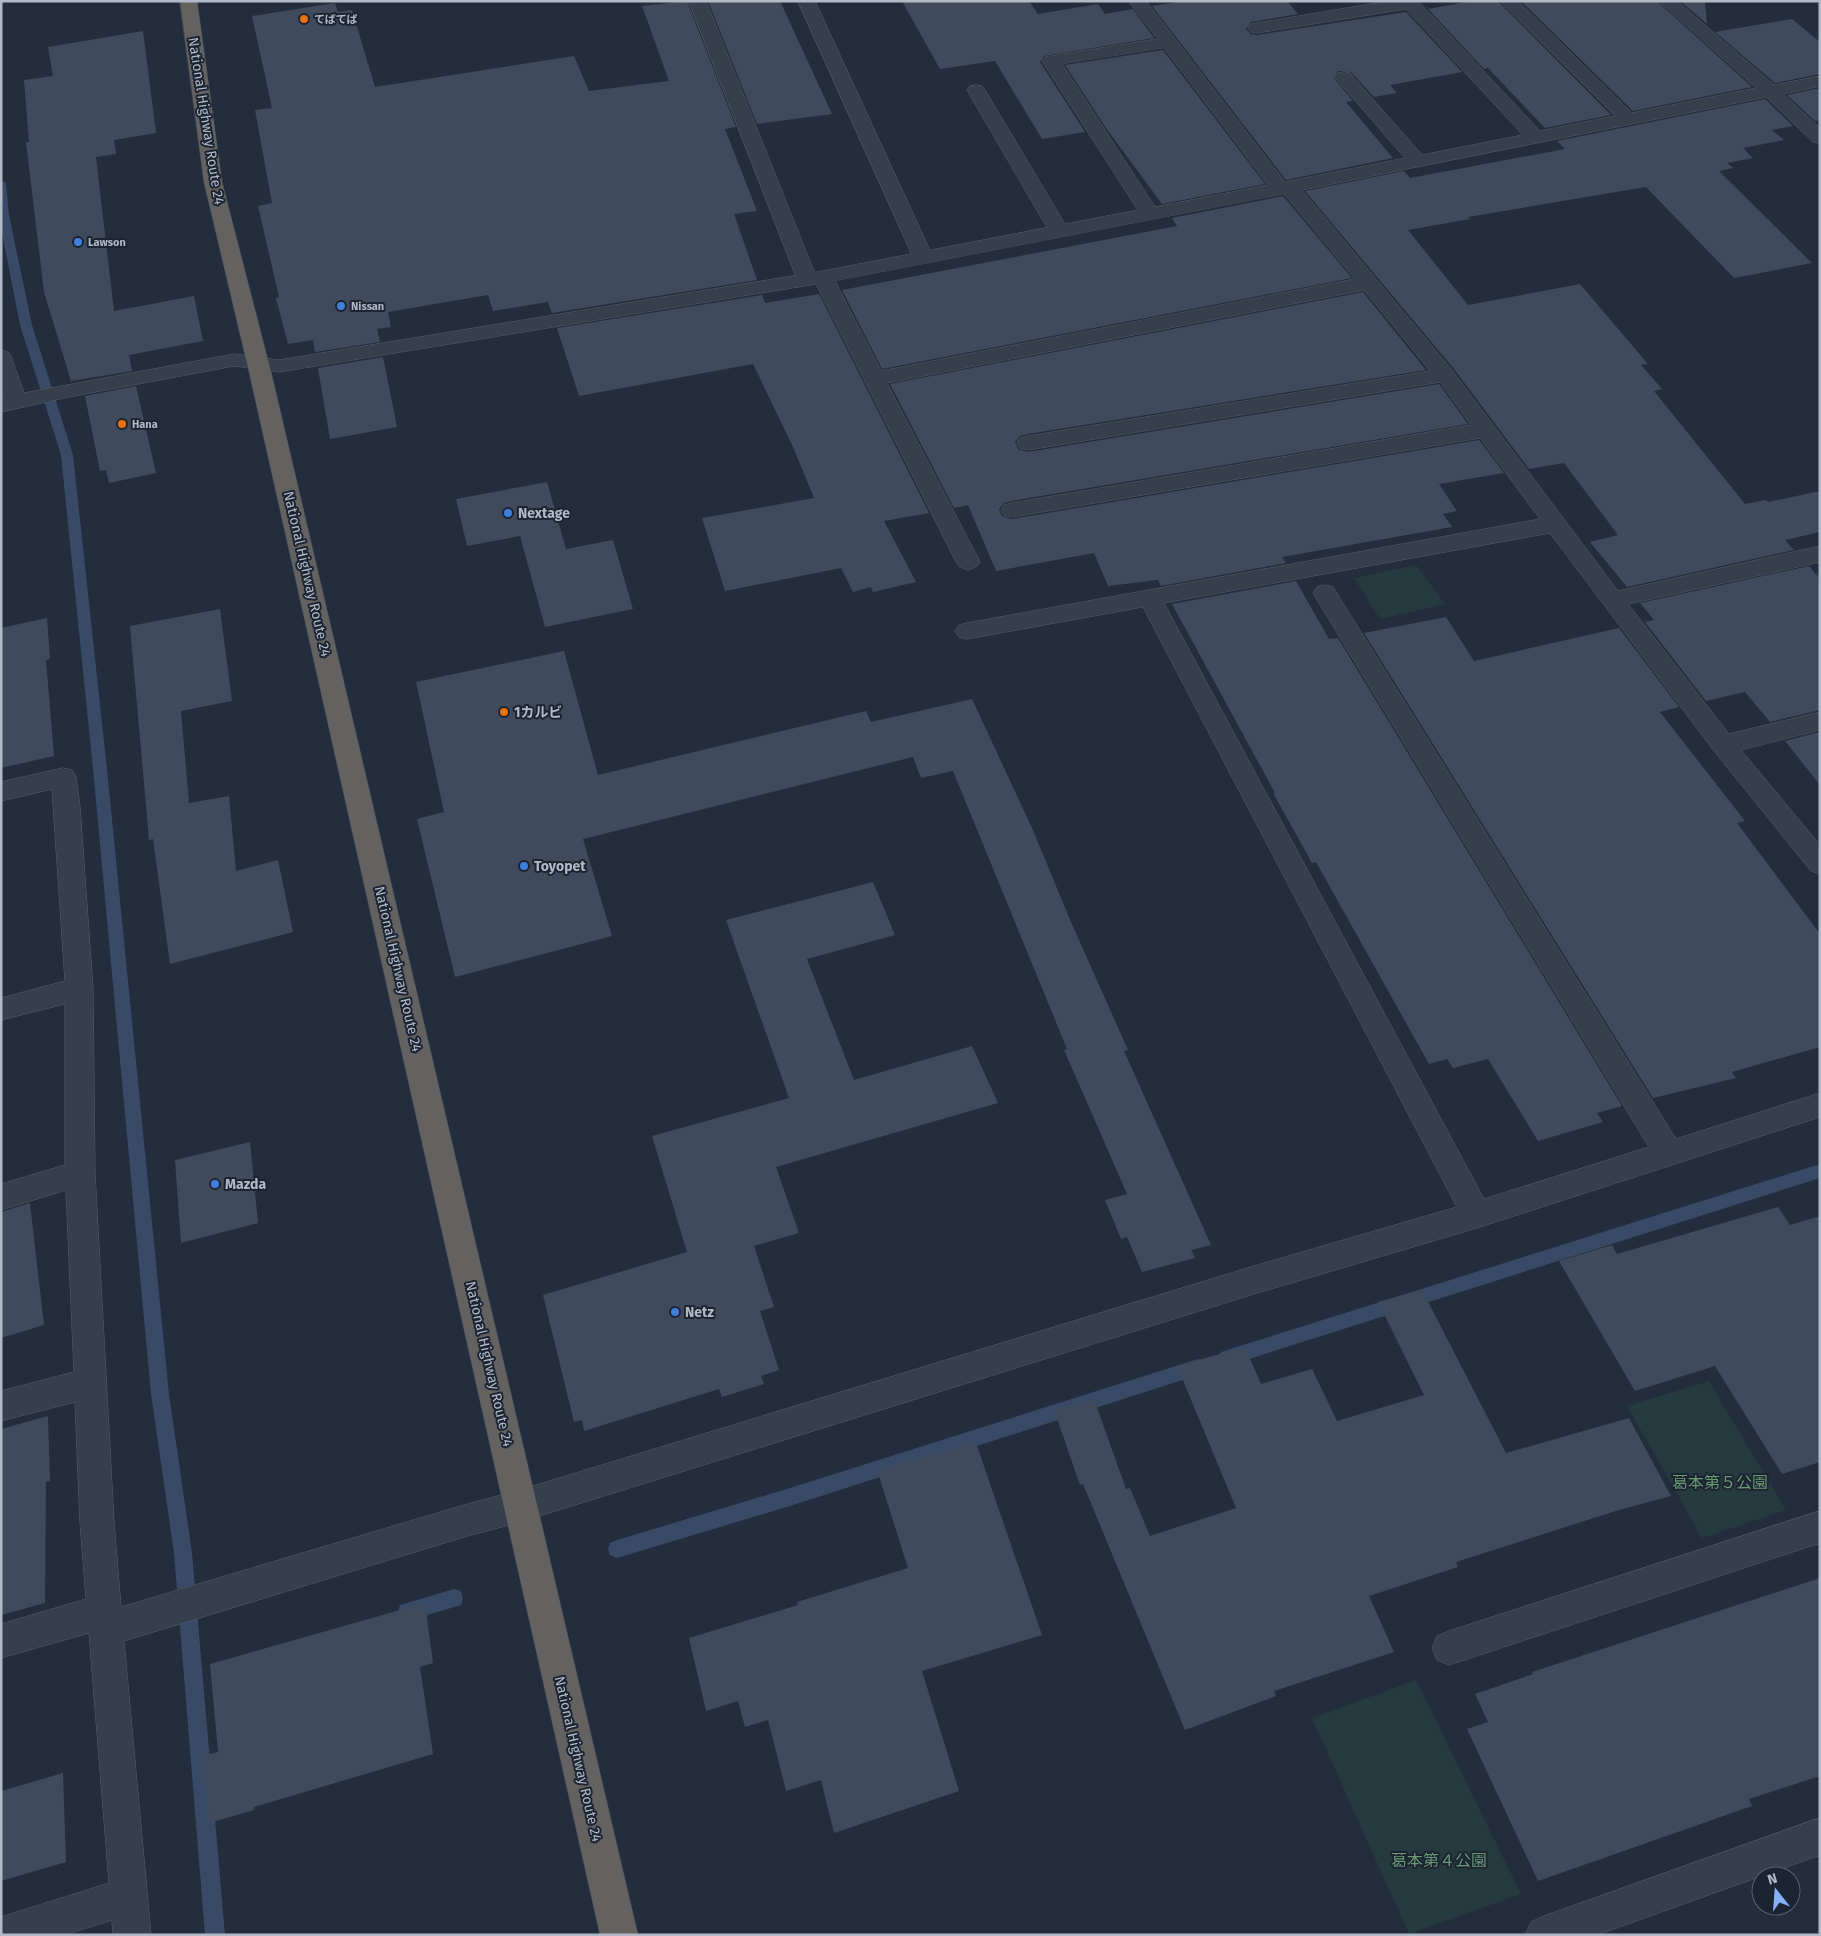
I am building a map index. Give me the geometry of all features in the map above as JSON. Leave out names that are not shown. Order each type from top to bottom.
[{"type":"highway","name":"National Highway Route 24","points":[[188,1],[213,182],[258,362],[619,1935]]},
{"type":"street","points":[[697,1],[815,278],[874,380],[968,562]]},
{"type":"street","points":[[806,1],[923,257]]},
{"type":"street","points":[[1137,1],[1284,188],[1445,375],[1612,600],[1724,745],[1820,864]]},
{"type":"street","points":[[1508,1],[1628,119]]},
{"type":"street","points":[[1666,1],[1770,91],[1820,138]]},
{"type":"street","points":[[1257,28],[1409,2],[1536,138]]},
{"type":"street","points":[[1149,213],[1051,61],[1168,42]]},
{"type":"street","points":[[1344,77],[1418,161]]},
{"type":"street","points":[[1,356],[17,402],[74,389],[234,360],[279,366],[815,278],[1284,188],[1820,81]]},
{"type":"street","points":[[976,90],[1059,231]]},
{"type":"street","points":[[874,380],[1367,283]]},
{"type":"street","points":[[1028,443],[1445,375]]},
{"type":"street","points":[[1012,510],[1485,430]]},
{"type":"street","points":[[967,632],[1556,524]]},
{"type":"street","points":[[1612,600],[1820,554]]},
{"type":"street","points":[[1325,593],[1670,1153]]},
{"type":"street","points":[[1150,599],[1476,1215]]},
{"type":"street","points":[[1724,745],[1820,721]]},
{"type":"street","points":[[1,792],[63,777],[67,807],[79,989],[80,1173],[96,1522],[132,1935]]},
{"type":"street","points":[[1,1009],[79,989]]},
{"type":"street","points":[[1,1642],[105,1620],[520,1506],[1245,1283],[1476,1215],[1820,1106]]},
{"type":"street","points":[[1,1197],[80,1173]]},
{"type":"street","points":[[1,1406],[91,1382]]},
{"type":"street","points":[[1450,1648],[1820,1527]]},
{"type":"street","points":[[1544,1935],[1820,1836]]},
{"type":"street","points":[[3,1935],[128,1896]]},
{"type":"green space","points":[[1416,565],[1445,604],[1380,619],[1354,578]]},
{"type":"green space","name":"葛本第５公園","points":[[1709,1381],[1786,1510],[1702,1538],[1627,1406]]},
{"type":"green space","name":"葛本第４公園","points":[[1416,1680],[1521,1894],[1409,1934],[1312,1718]]},
{"type":"building","points":[[687,1],[736,127],[725,129],[757,211],[734,214],[757,280],[552,313],[548,302],[493,311],[488,295],[388,312],[391,327],[377,329],[380,342],[315,352],[313,340],[288,344],[276,298],[279,297],[258,206],[272,203],[255,110],[272,108],[252,16],[335,3],[338,12],[352,10],[375,87],[574,56],[589,91],[669,81],[642,6]]},
{"type":"building","points":[[708,1],[780,1],[832,114],[757,124]]},
{"type":"building","points":[[902,1],[1029,1],[1038,14],[1098,4],[1105,14],[1133,9],[1154,38],[1044,56],[1040,62],[1085,132],[1042,139],[995,61],[940,69]]},
{"type":"building","points":[[1185,1],[1287,1],[1298,14],[1251,22],[1246,29],[1251,34],[1257,35],[1406,12],[1462,72],[1390,85],[1397,93],[1374,97],[1351,72],[1338,71],[1334,78],[1353,101],[1346,102],[1393,158],[1286,180],[1152,6]]},
{"type":"building","points":[[1472,1],[1498,1],[1611,115],[1545,128],[1488,68],[1484,69],[1428,9]]},
{"type":"building","points":[[1521,1],[1657,1],[1752,87],[1633,111]]},
{"type":"building","points":[[1680,1],[1705,1],[1707,24]]},
{"type":"building","points":[[1792,19],[1820,42],[1820,74],[1775,83],[1715,32]]},
{"type":"building","points":[[143,31],[156,133],[114,140],[116,154],[96,157],[114,311],[194,296],[203,341],[129,355],[132,371],[71,381],[44,292],[26,142],[29,142],[24,80],[53,76],[48,47]]},
{"type":"building","points":[[1163,50],[1265,184],[1162,204],[1106,128],[1065,65]]},
{"type":"building","points":[[1820,88],[1820,120],[1815,121],[1787,95]]},
{"type":"building","points":[[1765,99],[1793,126],[1772,130],[1784,140],[1743,148],[1753,158],[1727,163],[1733,168],[1719,171],[1812,263],[1734,278],[1646,187],[1468,217],[1470,219],[1408,230],[1468,305],[1580,284],[1648,364],[1641,365],[1662,389],[1654,391],[1745,504],[1766,500],[1768,502],[1820,491],[1820,532],[1785,540],[1794,550],[1627,587],[1590,542],[1618,535],[1564,463],[1529,469],[1454,369],[1305,191],[1404,171],[1410,178],[1565,149],[1557,141]]},
{"type":"building","points":[[1283,196],[1352,278],[882,369],[842,290],[1177,226],[1172,218]]},
{"type":"building","points":[[1363,292],[1426,370],[1028,434],[1020,436],[1015,442],[1018,449],[1028,452],[1439,384],[1468,424],[1012,501],[1004,503],[999,509],[1002,516],[1012,519],[1479,440],[1504,473],[1439,484],[1457,511],[1443,514],[1452,527],[1282,557],[1286,563],[1161,586],[1158,580],[1108,586],[1094,553],[996,571],[968,505],[954,508],[890,384]]},
{"type":"building","points":[[819,294],[929,513],[884,521],[916,582],[873,592],[871,587],[853,592],[841,568],[725,591],[702,518],[814,498],[793,447],[753,364],[579,396],[557,328],[762,295],[765,303]]},
{"type":"building","points":[[383,357],[397,427],[330,439],[318,368]]},
{"type":"building","points":[[136,386],[156,473],[109,483],[106,470],[100,471],[85,396]]},
{"type":"building","points":[[547,482],[566,549],[613,540],[633,609],[545,627],[520,536],[467,546],[456,499]]},
{"type":"building","points":[[1809,566],[1820,579],[1820,710],[1770,722],[1745,692],[1706,701],[1645,622],[1654,620],[1640,603]]},
{"type":"building","points":[[1296,581],[1329,639],[1338,638],[1622,1106],[1597,1113],[1603,1122],[1538,1141],[1488,1059],[1453,1068],[1447,1059],[1429,1064],[1316,862],[1312,863],[1172,604]]},
{"type":"building","points":[[220,609],[232,701],[181,711],[189,803],[229,796],[236,871],[278,860],[293,932],[170,964],[153,839],[149,840],[130,626]]},
{"type":"building","points":[[1446,617],[1474,661],[1619,628],[1679,707],[1660,712],[1745,821],[1737,823],[1820,934],[1820,1047],[1732,1072],[1736,1078],[1653,1098],[1364,633]]},
{"type":"building","points":[[47,618],[50,659],[46,660],[54,756],[1,768],[1,628]]},
{"type":"building","points":[[564,651],[598,775],[866,711],[871,722],[972,699],[1032,828],[1071,922],[1128,1050],[1124,1051],[1211,1245],[1191,1250],[1195,1258],[1142,1272],[1127,1237],[1121,1239],[1105,1200],[1127,1194],[1064,1050],[1067,1049],[953,771],[921,778],[913,757],[583,839],[612,936],[455,977],[417,819],[444,812],[416,682]]},
{"type":"building","points":[[1820,732],[1820,785],[1785,741]]},
{"type":"building","points":[[873,882],[895,935],[807,959],[854,1080],[972,1046],[998,1103],[776,1167],[799,1233],[754,1246],[774,1307],[760,1311],[779,1370],[761,1376],[764,1384],[722,1397],[719,1389],[584,1431],[582,1420],[574,1422],[543,1295],[687,1252],[652,1136],[789,1098],[726,920]]},
{"type":"building","points":[[250,1142],[258,1223],[181,1243],[175,1160]]},
{"type":"building","points":[[30,1203],[44,1325],[1,1338],[1,1212]]},
{"type":"building","points":[[1778,1207],[1790,1225],[1820,1216],[1820,1462],[1782,1474],[1715,1366],[1635,1391],[1559,1261],[1612,1245],[1617,1254]]},
{"type":"building","points":[[1422,1290],[1506,1453],[1629,1418],[1671,1496],[1619,1510],[1456,1562],[1458,1567],[1369,1596],[1394,1652],[1274,1691],[1276,1696],[1185,1730],[1083,1484],[1080,1485],[1054,1410],[1094,1399],[1126,1489],[1130,1488],[1150,1536],[1236,1508],[1177,1366],[1245,1347],[1261,1384],[1312,1369],[1337,1421],[1424,1395],[1378,1302]]},
{"type":"building","points":[[48,1416],[50,1481],[46,1482],[45,1603],[1,1615],[1,1429]]},
{"type":"building","points":[[976,1443],[1042,1635],[922,1671],[959,1791],[834,1833],[821,1780],[786,1791],[768,1720],[745,1727],[738,1701],[706,1711],[689,1638],[798,1605],[797,1602],[908,1568],[877,1470]]},
{"type":"building","points":[[1820,1578],[1820,1776],[1749,1799],[1752,1806],[1538,1881],[1467,1729],[1488,1722],[1475,1694],[1533,1674],[1532,1672]]},
{"type":"building","points":[[425,1603],[433,1663],[420,1667],[433,1754],[254,1807],[254,1810],[209,1823],[205,1755],[218,1752],[210,1664]]},
{"type":"building","points":[[63,1773],[66,1862],[1,1881],[1,1791]]},
{"type":"waterway","points":[[1,183],[4,215],[26,325],[67,455],[100,769],[160,1394],[183,1553],[215,1935]]},
{"type":"waterway","points":[[1227,1358],[1820,1171]]},
{"type":"waterway","points":[[617,1549],[790,1497],[1198,1367]]},
{"type":"waterway","points":[[407,1612],[454,1598]]},
{"type":"place","name":"てばてば","points":[[304,19]]},
{"type":"place","name":"Lawson","points":[[78,242]]},
{"type":"place","name":"Nissan","points":[[341,306]]},
{"type":"place","name":"Hana","points":[[122,424]]},
{"type":"place","name":"Nextage","points":[[508,513]]},
{"type":"place","name":"1カルビ","points":[[504,712]]},
{"type":"place","name":"Toyopet","points":[[524,866]]},
{"type":"place","name":"Mazda","points":[[215,1184]]},
{"type":"place","name":"Netz","points":[[675,1312]]}]
